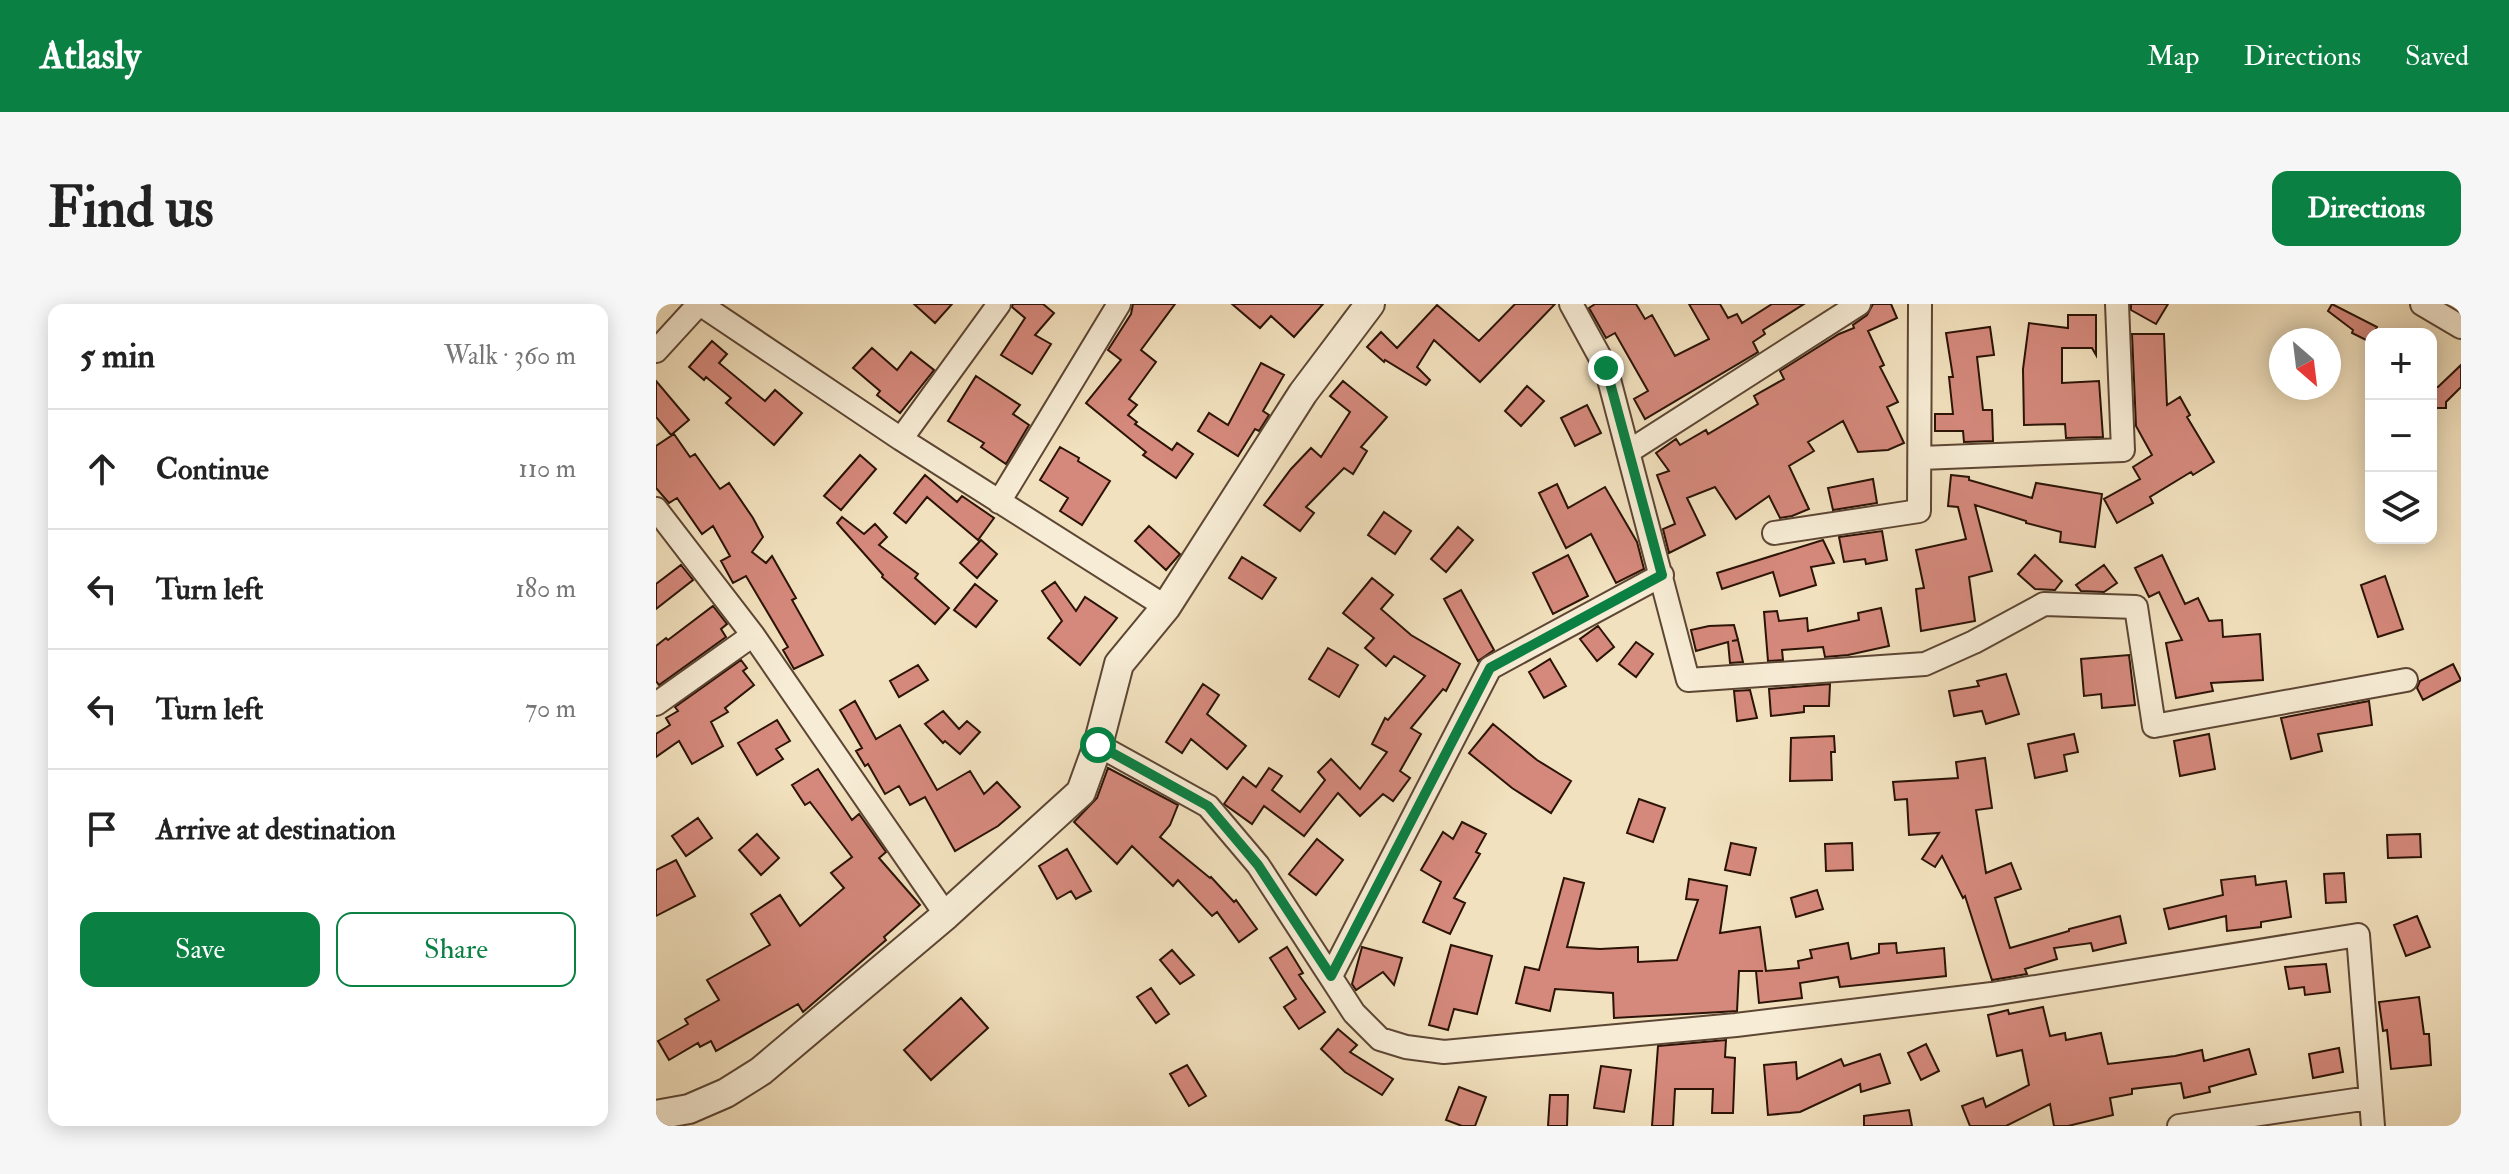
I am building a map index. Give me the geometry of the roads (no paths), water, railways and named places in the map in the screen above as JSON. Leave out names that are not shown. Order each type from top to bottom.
[{"type":"street","points":[[656,351],[699,304],[901,439],[1166,607]]},
{"type":"street","points":[[901,439],[999,304]]},
{"type":"street","points":[[999,502],[1119,304]]},
{"type":"street","points":[[656,1115],[689,1109],[726,1093],[761,1071],[946,915],[1081,792],[1098,745],[1119,664],[1166,607],[1303,393],[1370,304]]},
{"type":"street","points":[[1571,304],[1606,368],[1688,680],[1925,664],[1974,642],[2044,604],[2136,607],[2154,726],[2406,680]]},
{"type":"street","points":[[1774,533],[1919,511],[1920,304]]},
{"type":"street","points":[[1921,458],[2123,450],[2117,304]]},
{"type":"street","points":[[2422,304],[2461,327]]},
{"type":"street","points":[[1628,452],[1852,306]]},
{"type":"street","points":[[656,509],[753,635],[946,915]]},
{"type":"street","points":[[1331,976],[1490,668],[1662,575]]},
{"type":"street","points":[[656,704],[753,635]]},
{"type":"street","points":[[1098,745],[1208,806],[1258,865],[1354,1013],[1380,1039],[1406,1047],[1444,1052],[1736,1025],[1992,994],[2358,935],[2373,1126]]},
{"type":"street","points":[[2179,1126],[2369,1098]]}]
